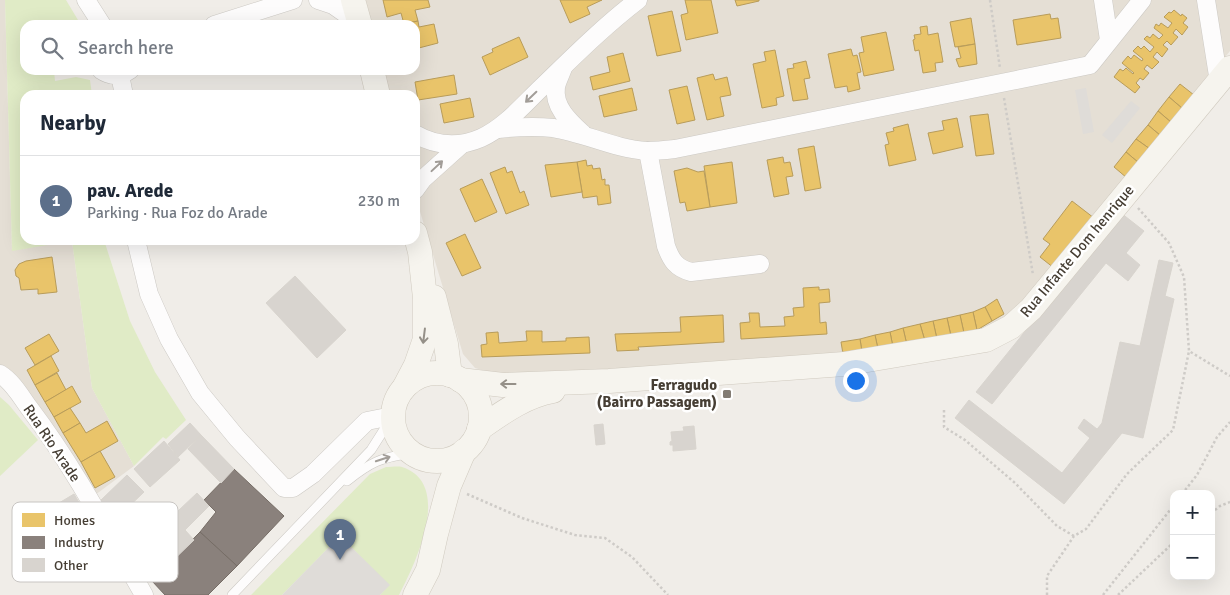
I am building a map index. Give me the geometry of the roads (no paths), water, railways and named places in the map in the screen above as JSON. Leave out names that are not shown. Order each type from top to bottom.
[{"type":"street","points":[[86,0],[99,20]]},
{"type":"street","points":[[230,20],[293,0]]},
{"type":"street","points":[[318,0],[333,5],[353,20]]},
{"type":"street","points":[[353,0],[359,20]]},
{"type":"street","points":[[420,136],[437,144],[462,144],[480,139],[498,129],[564,65],[638,0]]},
{"type":"street","points":[[1103,0],[1109,40]]},
{"type":"street","points":[[498,129],[520,126],[551,128],[583,134],[609,144],[648,151],[675,149],[1090,65],[1142,0]]},
{"type":"street","points":[[1206,0],[1224,75]]},
{"type":"street","points":[[564,65],[556,88],[559,106],[568,120],[583,134]]},
{"type":"street","points":[[124,90],[125,75]]},
{"type":"street","points":[[373,75],[377,90]]},
{"type":"street","name":"Rua Infante Dom henrique","points":[[609,381],[844,364],[986,340],[1011,327],[1037,301],[1224,75]]},
{"type":"street","points":[[420,183],[462,144]]},
{"type":"street","points":[[648,151],[666,246],[671,261],[682,269],[691,272],[760,264]]},
{"type":"street","points":[[137,245],[149,294],[169,339],[200,393],[237,438],[284,488],[293,488],[313,474],[367,421],[392,416]]},
{"type":"street","points":[[417,245],[425,298],[425,339],[416,365],[395,402],[392,416],[394,430],[398,439],[419,456],[436,484],[436,534]]},
{"type":"street","points":[[418,245],[455,377],[471,389],[478,401],[481,415],[479,429],[473,442],[464,451],[447,460],[419,456]]},
{"type":"street","points":[[405,386],[424,374],[438,373],[503,385],[609,381]]},
{"type":"street","name":"Rua Rio Arade","points":[[0,374],[7,379],[31,411],[70,468],[90,502]]},
{"type":"street","points":[[479,429],[508,408],[539,393],[609,381]]},
{"type":"street","points":[[415,595],[428,570],[449,486],[464,451]]},
{"type":"street","name":"Rua Rio Arade","points":[[136,582],[144,595]]},
{"type":"lane","points":[[232,595],[371,450],[392,416]]},
{"type":"lane","points":[[330,493],[373,462],[389,456],[419,456]]},
{"type":"place","name":"Ferragudo (Bairro Passagem)","points":[[727,394]]},
{"type":"place","name":"pav. Arede","points":[[340,560]]}]
